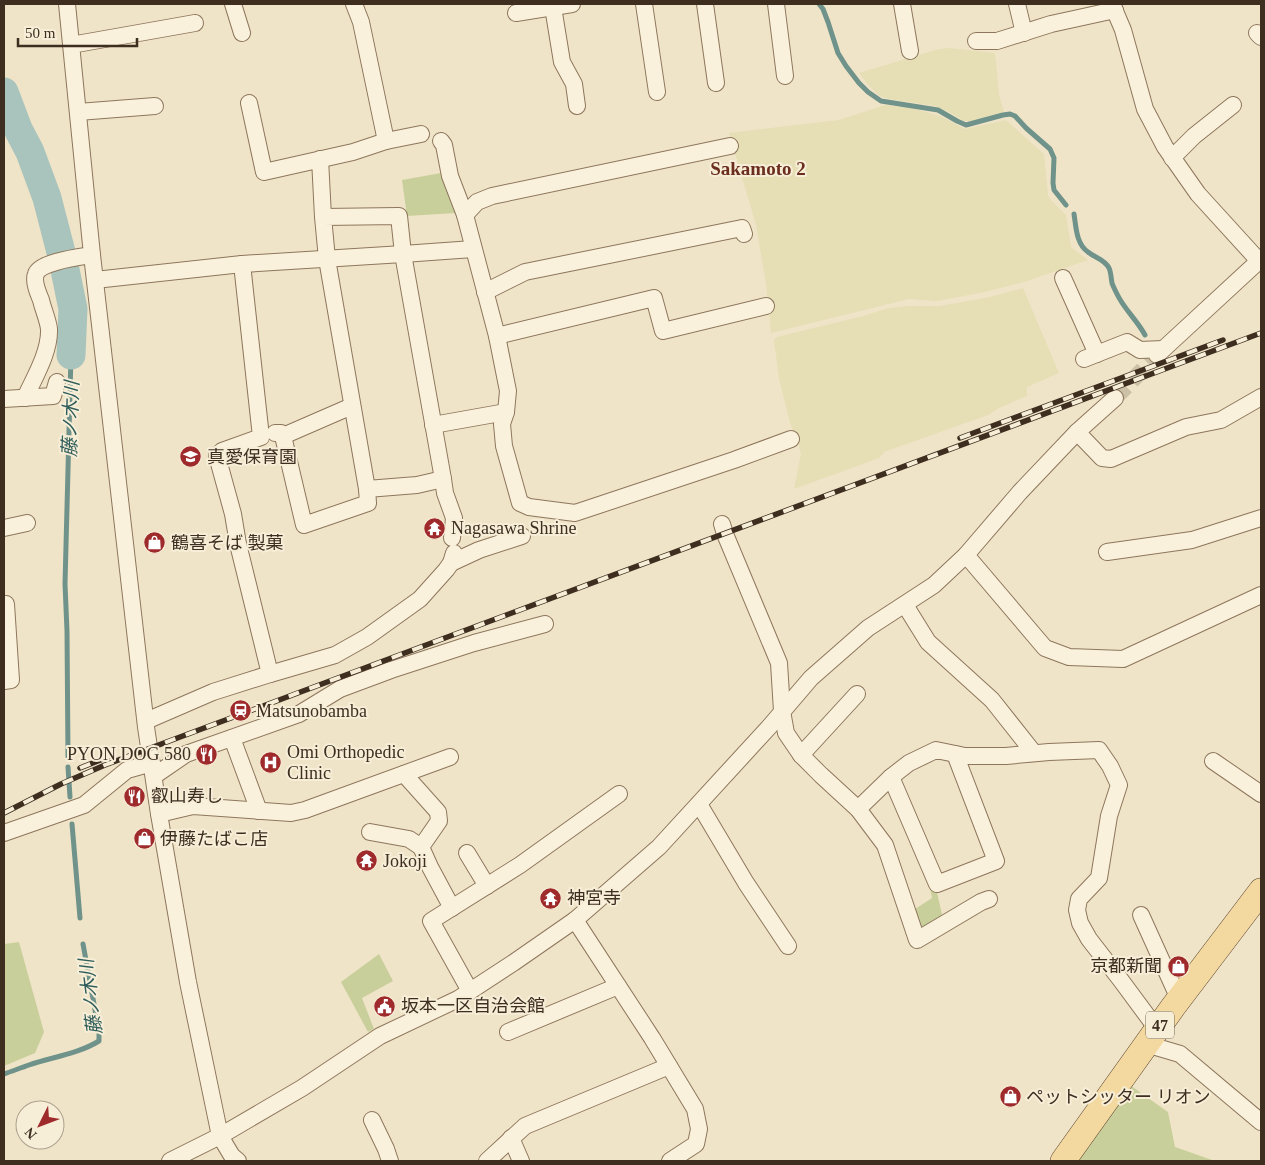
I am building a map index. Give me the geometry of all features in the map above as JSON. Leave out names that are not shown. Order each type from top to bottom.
[{"type":"main road","name":"47","points":[[1063,1161],[1151,1036],[1261,892]]},
{"type":"street","points":[[67,4],[92,255],[146,721],[159,814],[188,982],[220,1136],[232,1156],[238,1161]]},
{"type":"street","points":[[234,4],[242,33]]},
{"type":"street","points":[[354,4],[361,22],[386,141]]},
{"type":"street","points":[[516,13],[572,4]]},
{"type":"street","points":[[644,4],[657,92]]},
{"type":"street","points":[[705,4],[716,83]]},
{"type":"street","points":[[776,4],[785,76]]},
{"type":"street","points":[[902,4],[910,51]]},
{"type":"street","points":[[1017,4],[1024,33]]},
{"type":"street","points":[[553,7],[562,62],[574,84],[577,106]]},
{"type":"street","points":[[976,41],[996,41],[1113,7],[1123,30],[1145,109],[1165,148],[1198,194],[1260,260],[1197,320],[1160,352],[1140,350],[1127,342],[1090,357],[1063,278]]},
{"type":"street","points":[[71,45],[195,23]]},
{"type":"street","points":[[249,104],[264,172],[421,134]]},
{"type":"street","points":[[1172,158],[1194,136],[1233,105]]},
{"type":"street","points":[[78,112],[155,106]]},
{"type":"street","points":[[441,141],[444,145],[450,176],[465,215],[498,336],[508,391],[506,412],[502,424],[504,446],[520,503],[529,507],[575,514],[734,460],[791,438]]},
{"type":"street","points":[[465,215],[478,202],[492,196],[730,146]]},
{"type":"street","points":[[270,674],[238,544],[233,514],[217,456],[222,451],[261,437],[281,433],[304,525],[368,504],[327,259],[320,159]]},
{"type":"street","points":[[146,721],[212,692],[335,655],[367,637],[420,599],[446,570],[452,551],[454,518],[446,493],[433,425],[403,254],[399,216],[323,217]]},
{"type":"street","points":[[485,292],[526,272],[746,229]]},
{"type":"street","points":[[95,280],[242,264],[473,248]]},
{"type":"street","points":[[25,398],[44,357],[49,328],[36,285],[35,274],[40,268],[51,263],[92,255]]},
{"type":"street","points":[[242,264],[261,437]]},
{"type":"street","points":[[498,336],[654,298],[663,331],[766,306]]},
{"type":"street","points":[[4,399],[53,396],[57,382]]},
{"type":"street","points":[[1077,432],[1102,458],[1111,459],[1186,426],[1221,420],[1261,397]]},
{"type":"street","points":[[170,1161],[220,1136],[302,1088],[380,1036],[458,999],[574,920],[659,847],[811,678],[868,628],[934,585],[966,555],[1020,492],[1077,432],[1115,398]]},
{"type":"street","points":[[283,436],[352,406]]},
{"type":"street","points":[[433,425],[506,412]]},
{"type":"street","points":[[367,490],[418,486],[443,479]]},
{"type":"street","points":[[1107,552],[1192,540],[1261,518]]},
{"type":"street","points":[[4,528],[27,523]]},
{"type":"street","points":[[722,524],[779,663],[782,711],[786,733],[801,755],[858,809],[885,845],[917,940],[989,899]]},
{"type":"street","points":[[452,551],[479,550],[522,536]]},
{"type":"street","points":[[966,555],[1045,648],[1069,657],[1123,659],[1261,595]]},
{"type":"street","points":[[4,681],[11,680],[6,604]]},
{"type":"street","points":[[905,604],[928,642],[992,700],[1034,753]]},
{"type":"street","points":[[4,833],[84,805],[126,770],[153,770],[186,754],[299,714],[340,689],[391,670],[474,643],[545,624]]},
{"type":"street","points":[[801,755],[857,694]]},
{"type":"street","points":[[232,738],[258,811]]},
{"type":"street","points":[[858,809],[891,777],[909,763],[936,750],[965,756],[1006,756],[1099,750],[1110,766],[1118,785],[1109,816],[1100,878],[1079,899],[1077,910],[1080,923],[1089,939],[1120,979],[1151,1036],[1180,1054],[1261,1122]]},
{"type":"street","points":[[891,777],[937,884],[996,861],[955,754]]},
{"type":"street","points":[[159,814],[193,806],[291,813],[305,810],[450,757]]},
{"type":"street","points":[[1213,761],[1261,794]]},
{"type":"street","points":[[404,774],[438,812],[439,820],[421,847]]},
{"type":"street","points":[[470,991],[432,920],[520,865],[620,794]]},
{"type":"street","points":[[699,804],[746,883],[788,946]]},
{"type":"street","points":[[370,832],[409,839],[421,847],[452,908]]},
{"type":"street","points":[[467,853],[487,886]]},
{"type":"street","points":[[1141,915],[1179,999]]},
{"type":"street","points":[[574,920],[652,1038],[695,1110],[699,1129],[696,1144],[670,1161]]},
{"type":"street","points":[[508,1032],[618,986]]},
{"type":"street","points":[[487,1161],[525,1126],[669,1066]]},
{"type":"street","points":[[372,1120],[390,1161]]},
{"type":"street","points":[[511,1138],[521,1161]]},
{"type":"shaded area","points":[[950,48],[995,53],[999,95],[1004,112],[973,121],[964,121],[935,106],[880,96],[859,73],[939,49]]},
{"type":"shaded area","points":[[885,105],[911,108],[940,116],[965,129],[1006,120],[1044,154],[1048,195],[1066,215],[1071,247],[1088,260],[1024,282],[985,292],[937,301],[909,299],[771,333],[766,284],[756,225],[729,133],[839,120]]},
{"type":"shaded area","points":[[1023,288],[1059,373],[1027,387],[1027,396],[988,415],[884,452],[879,458],[794,489],[801,454],[790,423],[779,379],[774,340],[777,337],[889,308],[940,306],[990,297]]},
{"type":"green space","points":[[441,173],[456,213],[407,216],[402,180]]},
{"type":"green space","points":[[930,888],[936,888],[943,919],[919,932],[912,911],[932,898]]},
{"type":"green space","points":[[19,942],[44,1032],[35,1053],[4,1066],[4,944]]},
{"type":"green space","points":[[379,954],[393,981],[362,998],[374,1029],[368,1032],[341,982]]},
{"type":"green space","points":[[1127,1083],[1168,1112],[1175,1147],[1215,1161],[1074,1161]]},
{"type":"waterway","points":[[819,4],[823,9],[838,53],[859,83],[868,92],[881,101],[938,110],[966,125],[1003,115],[1010,114],[1015,116],[1050,149],[1054,158],[1054,190],[1066,205]]},
{"type":"waterway","name":"藤ノ木川","points":[[4,92],[18,129],[30,152],[47,198],[63,260],[73,309],[71,355]]},
{"type":"waterway","points":[[1074,214],[1077,234],[1081,244],[1084,249],[1107,265],[1112,284],[1120,299],[1145,335]]},
{"type":"waterway","name":"藤ノ木川","points":[[68,757],[65,584],[71,355]]},
{"type":"waterway","name":"藤ノ木川","points":[[68,767],[70,797]]},
{"type":"waterway","name":"藤ノ木川","points":[[72,824],[80,918]]},
{"type":"waterway","name":"藤ノ木川","points":[[4,1074],[74,1052],[99,1041],[83,944]]},
{"type":"tunnel","points":[[1115,398],[1157,355]]},
{"type":"railway","points":[[4,813],[61,784],[105,765],[1261,333]]},
{"type":"railway","points":[[960,438],[1223,340]]},
{"type":"railway","points":[[80,768],[113,755]]},
{"type":"place","name":"真愛保育園","points":[[191,457]]},
{"type":"place","name":"Nagasawa Shrine","points":[[435,528]]},
{"type":"place","name":"鶴喜そば 製菓","points":[[155,543]]},
{"type":"place","name":"Matsunobamba","points":[[240,711]]},
{"type":"place","name":"PYON DOG 580","points":[[207,754]]},
{"type":"place","name":"Omi Orthopedic Clinic","points":[[271,762]]},
{"type":"place","name":"叡山寿し","points":[[135,796]]},
{"type":"place","name":"伊藤たばこ店","points":[[144,839]]},
{"type":"place","name":"Jokoji","points":[[367,861]]},
{"type":"place","name":"神宮寺","points":[[551,898]]},
{"type":"place","name":"京都新聞","points":[[1178,966]]},
{"type":"place","name":"坂本一区自治会館","points":[[385,1006]]},
{"type":"place","name":"ペットシッター リオン","points":[[1010,1097]]},
{"type":"district","name":"Sakamoto 2","points":[[758,168]]}]
